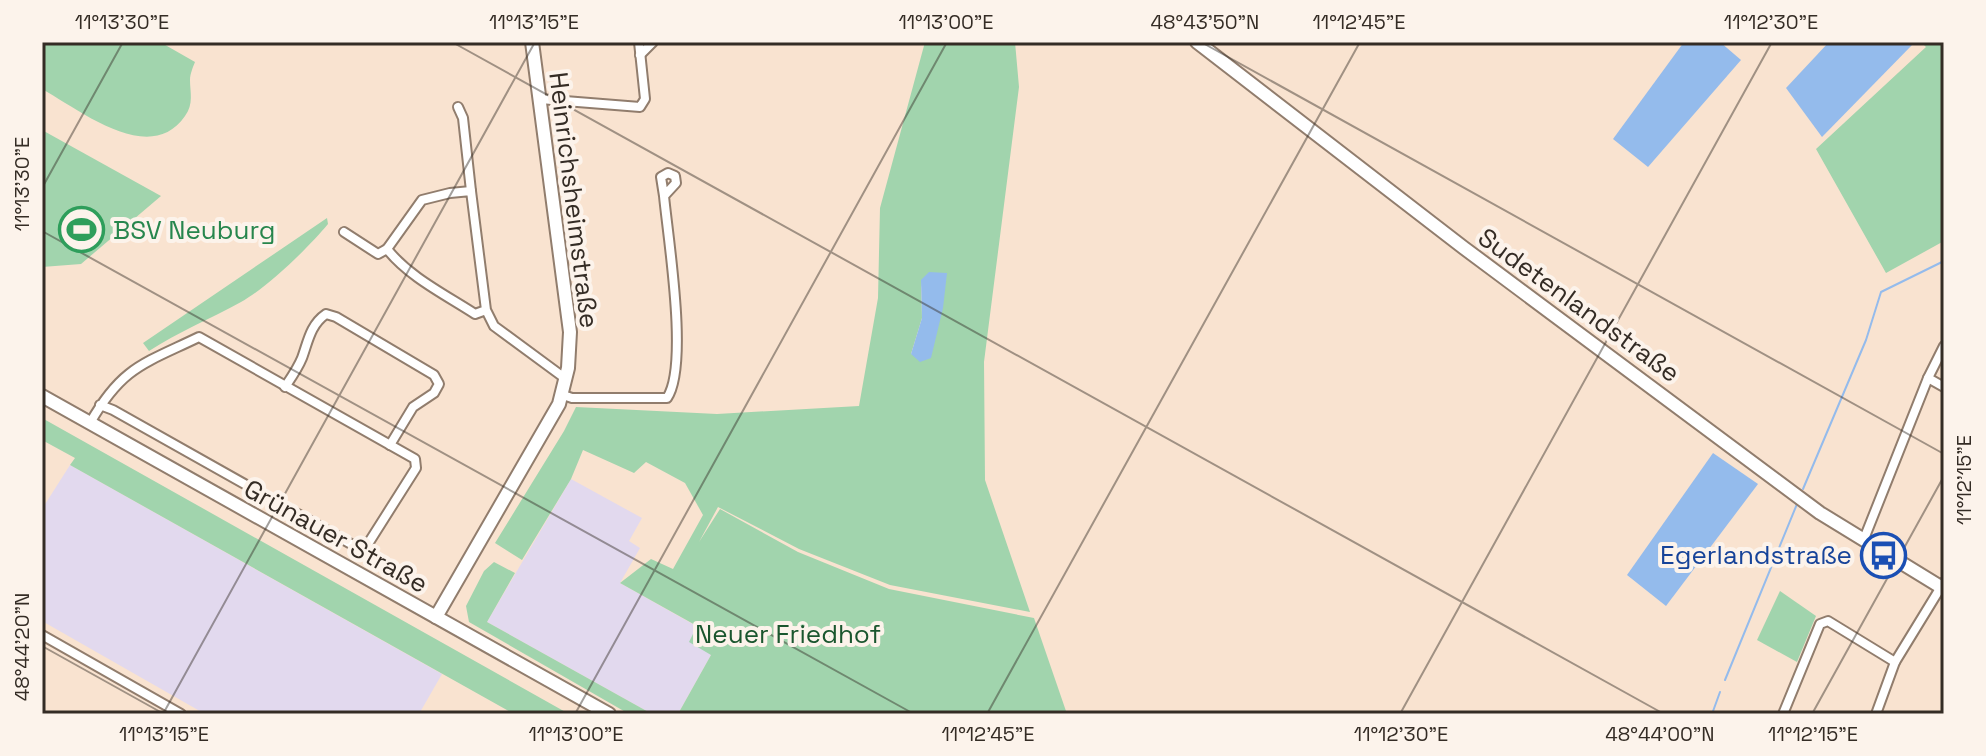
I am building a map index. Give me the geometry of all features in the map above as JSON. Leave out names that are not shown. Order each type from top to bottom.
[{"type":"street","name":"Heinrichsheimstraße","points":[[436,617],[563,395],[566,379],[570,332],[532,42]]},
{"type":"street","points":[[540,99],[640,107],[645,99],[639,42]]},
{"type":"street","points":[[640,55],[653,42]]},
{"type":"street","name":"Sudetenlandstraße","points":[[1197,42],[1476,257],[1820,513],[1943,586]]},
{"type":"street","points":[[458,107],[463,118],[486,310],[494,326],[566,379]]},
{"type":"street","points":[[344,232],[378,254],[387,249],[422,200],[471,191]]},
{"type":"street","points":[[563,395],[572,398],[667,398],[671,393],[676,364],[676,318],[664,196]]},
{"type":"street","points":[[387,249],[419,277],[475,314],[486,310]]},
{"type":"street","points":[[285,387],[319,319],[326,314],[336,317],[434,375],[439,384],[434,393],[413,407],[390,445]]},
{"type":"street","points":[[90,423],[100,405],[118,381],[133,369],[199,337],[415,459],[416,468],[366,547],[360,549],[100,405]]},
{"type":"street","points":[[1864,539],[1928,378],[1944,346]]},
{"type":"street","points":[[1928,378],[1944,387]]},
{"type":"street","name":"Grünauer Straße","points":[[42,396],[609,714]]},
{"type":"street","points":[[1876,714],[1895,662],[1943,586]]},
{"type":"street","points":[[1783,714],[1820,624],[1828,621],[1895,662]]},
{"type":"street","points":[[42,635],[181,714]]},
{"type":"shaded area","points":[[70,465],[442,674],[419,714],[205,714],[42,621],[42,509]]},
{"type":"shaded area","points":[[571,479],[642,518],[629,541],[640,548],[620,583],[698,627],[711,655],[678,714],[652,714],[487,622]]},
{"type":"green space","points":[[42,42],[160,42],[195,62],[190,78],[188,112],[170,130],[153,136],[115,130],[42,89]]},
{"type":"green space","name":"Neuer Friedhof","points":[[925,42],[1015,42],[1019,87],[984,362],[985,480],[1030,612],[890,585],[799,549],[718,507],[699,542],[720,509],[798,552],[889,589],[1034,618],[1067,714],[678,714],[711,655],[689,642],[697,626],[620,583],[651,559],[673,569],[703,515],[685,483],[646,462],[634,473],[583,450],[571,479],[522,560],[495,543],[576,407],[717,414],[859,406],[878,298],[880,208]],"holes":[[[921,280],[931,357],[911,354],[922,318]]]},
{"type":"green space","points":[[1921,42],[1944,42],[1944,241],[1886,273],[1816,149],[1926,47]]},
{"type":"green space","name":"BSV Neuburg","points":[[42,130],[161,196],[81,264],[42,267]]},
{"type":"green space","points":[[327,218],[328,224],[310,244],[251,296],[149,351],[143,343]]},
{"type":"green space","points":[[42,418],[569,714],[514,714],[70,465],[75,458],[42,440]]},
{"type":"green space","points":[[494,562],[515,573],[487,622],[652,714],[629,714],[469,622],[466,606],[484,571]]},
{"type":"green space","points":[[1780,591],[1816,616],[1797,662],[1757,640]]},
{"type":"water","points":[[1684,42],[1720,42],[1741,60],[1648,167],[1613,139]]},
{"type":"water","points":[[1829,42],[1915,42],[1822,137],[1786,88]]},
{"type":"water","points":[[929,272],[947,273],[943,308],[931,358],[920,362],[911,354],[922,318],[921,280]]},
{"type":"water","points":[[1713,453],[1758,484],[1666,606],[1627,575]]},
{"type":"waterway","points":[[1803,489],[1866,340],[1881,292],[1944,261]]},
{"type":"waterway","points":[[1725,680],[1797,504]]},
{"type":"waterway","points":[[1712,714],[1720,692]]},
{"type":"place","name":"BSV Neuburg","points":[[82,230]]},
{"type":"place","name":"Egerlandstraße","points":[[1883,555]]}]
